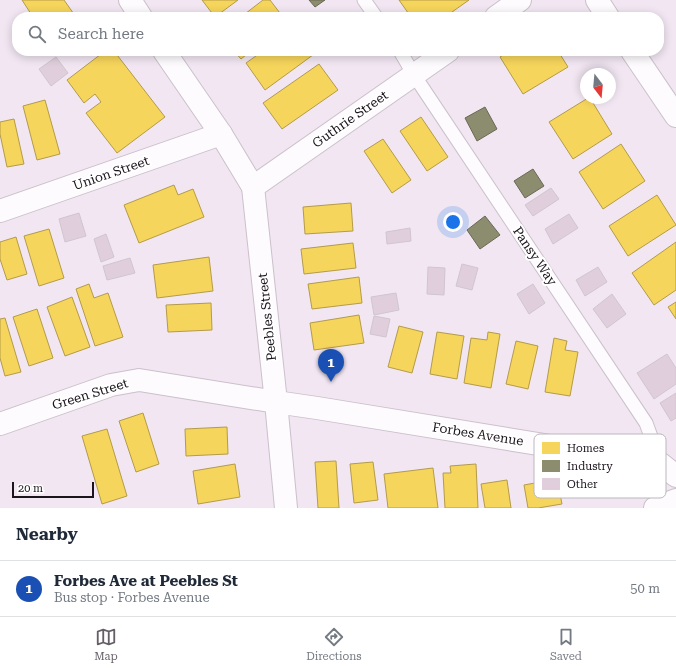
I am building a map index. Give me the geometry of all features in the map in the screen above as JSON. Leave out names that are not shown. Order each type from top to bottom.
[{"type":"street","points":[[130,0],[138,12]]},
{"type":"street","points":[[503,12],[520,0]]},
{"type":"street","points":[[597,0],[605,12]]},
{"type":"street","name":"Peebles Street","points":[[167,56],[221,134],[253,187],[286,508]]},
{"type":"street","name":"Guthrie Street","points":[[253,187],[441,56]]},
{"type":"street","points":[[635,56],[676,116]]},
{"type":"street","name":"Union Street","points":[[0,211],[221,134]]},
{"type":"street","name":"Green Street","points":[[0,424],[110,385],[139,380],[154,381],[276,402]]},
{"type":"street","name":"Forbes Avenue","points":[[276,402],[534,446]]},
{"type":"street","points":[[655,508],[676,500]]},
{"type":"lane","points":[[364,0],[372,12]]},
{"type":"lane","name":"Pansy Way","points":[[403,56],[414,75],[646,423],[651,434]]},
{"type":"building: Homes","points":[[22,0],[64,0],[72,12],[30,12]]},
{"type":"building: Homes","points":[[202,0],[238,0],[222,12],[211,12]]},
{"type":"building: Homes","points":[[263,0],[270,0],[279,12],[247,12]]},
{"type":"building: Homes","points":[[399,0],[469,0],[452,12],[407,12]]},
{"type":"building: Homes","points":[[98,56],[118,56],[165,117],[117,153],[86,113],[101,102],[95,94],[84,103],[67,80]]},
{"type":"building: Homes","points":[[256,56],[312,56],[265,90],[246,63]]},
{"type":"building: Homes","points":[[561,56],[568,67],[523,94],[500,57]]},
{"type":"building: Homes","points":[[319,64],[338,90],[282,129],[263,103]]},
{"type":"building: Homes","points":[[45,100],[60,154],[37,160],[23,106]]},
{"type":"building: Homes","points":[[580,103],[594,104],[612,134],[573,159],[549,122]]},
{"type":"building: Homes","points":[[421,117],[448,157],[427,171],[400,131]]},
{"type":"building: Homes","points":[[14,119],[24,164],[7,167],[0,134],[0,122]]},
{"type":"building: Homes","points":[[383,139],[411,180],[392,193],[364,151]]},
{"type":"building: Homes","points":[[621,144],[645,181],[603,209],[579,172]]},
{"type":"building: Homes","points":[[174,185],[178,195],[193,189],[204,217],[139,243],[124,205]]},
{"type":"building: Homes","points":[[657,195],[676,225],[628,256],[609,226]]},
{"type":"building: Homes","points":[[351,203],[353,231],[305,234],[303,207]]},
{"type":"building: Homes","points":[[49,229],[64,278],[39,286],[24,236]]},
{"type":"building: Homes","points":[[16,237],[27,274],[7,280],[0,259],[0,242]]},
{"type":"building: Homes","points":[[676,242],[676,290],[654,305],[632,273]]},
{"type":"building: Homes","points":[[353,243],[356,268],[304,274],[301,249]]},
{"type":"building: Homes","points":[[209,257],[213,291],[157,298],[153,265]]},
{"type":"building: Homes","points":[[359,277],[362,303],[312,309],[308,284]]},
{"type":"building: Homes","points":[[89,284],[94,298],[108,293],[123,337],[95,346],[76,289]]},
{"type":"building: Homes","points":[[72,297],[90,347],[65,356],[47,307]]},
{"type":"building: Homes","points":[[676,302],[676,319],[668,307]]},
{"type":"building: Homes","points":[[211,303],[212,330],[168,332],[166,305]]},
{"type":"building: Homes","points":[[37,309],[53,358],[29,366],[13,317]]},
{"type":"building: Homes","points":[[359,315],[364,343],[314,350],[310,323]]},
{"type":"building: Homes","points":[[5,318],[21,372],[5,376],[0,358],[0,319]]},
{"type":"building: Homes","points":[[399,326],[423,332],[412,373],[388,367]]},
{"type":"building: Homes","points":[[437,332],[464,336],[457,379],[430,374]]},
{"type":"building: Homes","points":[[488,332],[500,334],[491,388],[464,383],[471,338],[487,340]]},
{"type":"building: Homes","points":[[554,338],[567,341],[565,350],[578,352],[570,396],[545,392]]},
{"type":"building: Homes","points":[[516,341],[538,346],[528,389],[506,384]]},
{"type":"building: Homes","points":[[143,413],[159,464],[136,472],[119,421]]},
{"type":"building: Homes","points":[[227,427],[228,454],[186,456],[185,429]]},
{"type":"building: Homes","points":[[107,429],[127,496],[102,504],[82,436]]},
{"type":"building: Homes","points":[[336,461],[339,508],[318,508],[315,462]]},
{"type":"building: Homes","points":[[373,462],[378,500],[354,503],[350,464]]},
{"type":"building: Homes","points":[[235,464],[240,497],[198,504],[193,471]]},
{"type":"building: Homes","points":[[476,464],[478,508],[445,508],[443,473],[451,473],[450,466]]},
{"type":"building: Homes","points":[[433,468],[438,508],[388,508],[384,474]]},
{"type":"building: Homes","points":[[507,480],[511,508],[485,508],[481,484]]},
{"type":"building: Homes","points":[[534,483],[534,498],[561,498],[562,504],[528,508],[524,485]]},
{"type":"building: Industry","points":[[309,0],[325,0],[315,7]]},
{"type":"building: Industry","points":[[485,107],[497,129],[477,141],[465,118]]},
{"type":"building: Industry","points":[[533,169],[544,186],[525,198],[514,181]]},
{"type":"building: Industry","points":[[485,216],[500,235],[480,249],[467,230]]},
{"type":"building: Other","points":[[56,57],[68,73],[51,86],[39,69]]},
{"type":"building: Other","points":[[551,188],[559,199],[533,216],[525,205]]},
{"type":"building: Other","points":[[79,213],[86,236],[65,242],[59,219]]},
{"type":"building: Other","points":[[569,214],[578,228],[553,244],[545,229]]},
{"type":"building: Other","points":[[410,228],[411,241],[387,244],[386,232]]},
{"type":"building: Other","points":[[106,234],[114,257],[101,262],[94,239]]},
{"type":"building: Other","points":[[130,258],[135,273],[107,280],[103,266]]},
{"type":"building: Other","points":[[462,264],[478,268],[472,290],[456,286]]},
{"type":"building: Other","points":[[428,267],[445,268],[444,295],[427,294]]},
{"type":"building: Other","points":[[598,267],[607,282],[585,296],[576,280]]},
{"type":"building: Other","points":[[533,284],[545,303],[529,314],[517,294]]},
{"type":"building: Other","points":[[396,293],[399,310],[374,315],[371,297]]},
{"type":"building: Other","points":[[612,294],[626,314],[607,328],[593,309]]},
{"type":"building: Other","points":[[374,316],[390,319],[386,337],[370,334]]},
{"type":"building: Other","points":[[667,354],[676,368],[676,384],[654,399],[637,373]]},
{"type":"building: Other","points":[[676,393],[676,418],[671,421],[660,403]]},
{"type":"place","name":"Forbes Ave at Peebles St","points":[[331,382]]}]
